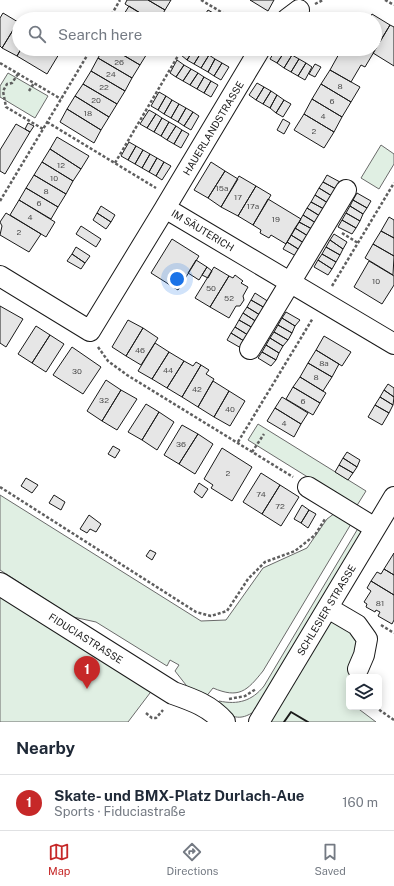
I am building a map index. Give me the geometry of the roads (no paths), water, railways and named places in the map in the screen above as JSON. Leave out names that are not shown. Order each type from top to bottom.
[{"type":"main road","name":"FIDUCIASTRASSE","points":[[0,584],[170,701],[192,714],[207,715],[224,722]]},
{"type":"street","name":"HAUERLANDSTRASSE","points":[[168,203],[256,56]]},
{"type":"street","points":[[250,349],[346,190]]},
{"type":"street","name":"IM SÄUTERICH","points":[[0,276],[90,331],[168,203],[291,282],[394,344]]},
{"type":"street","points":[[308,487],[375,528]]},
{"type":"street","name":"SCHLESIER STRASSE","points":[[259,722],[394,497]]},
{"type":"street","points":[[328,608],[356,625],[367,640],[364,655],[358,669]]},
{"type":"place","name":"Skate- und BMX-Platz Durlach-Aue","points":[[87,689]]}]
